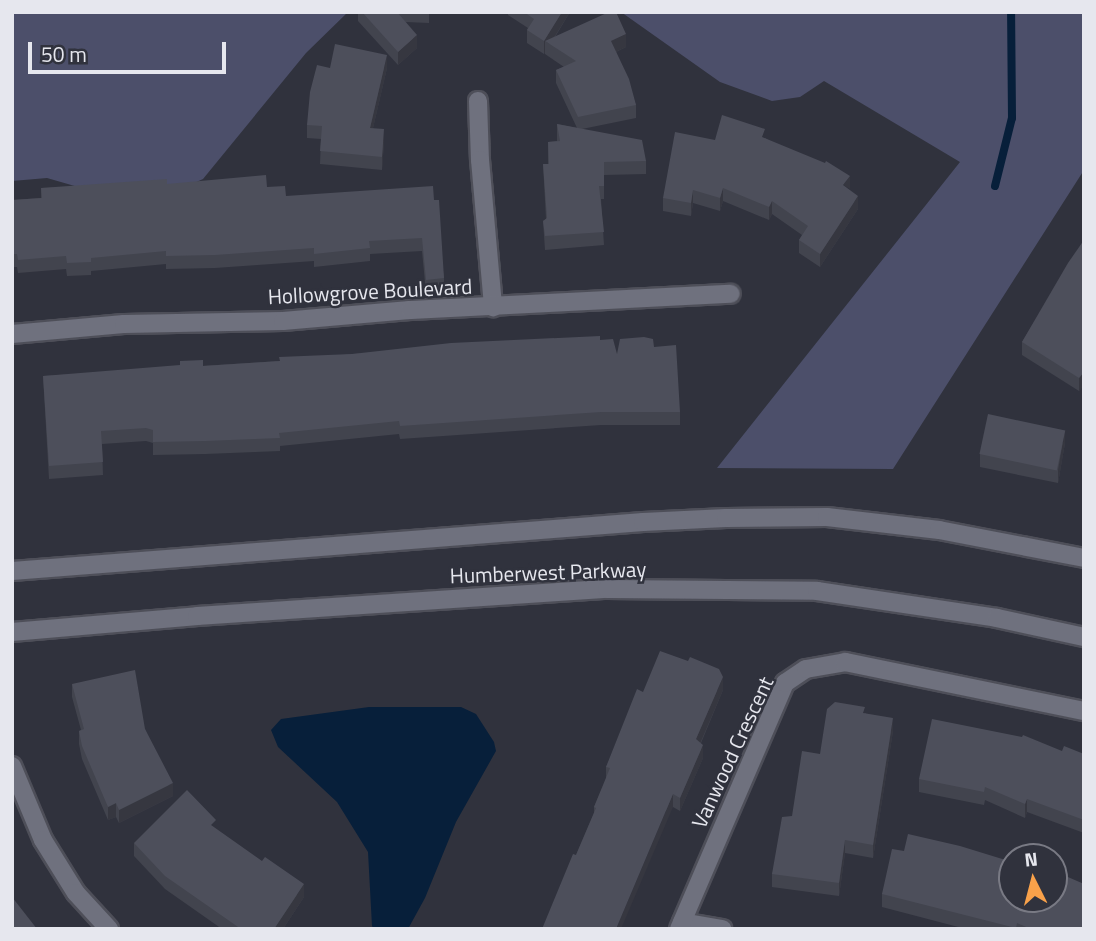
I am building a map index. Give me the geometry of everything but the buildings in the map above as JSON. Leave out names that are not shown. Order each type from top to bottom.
[{"type":"main road","points":[[478,101],[480,160],[493,307]]},
{"type":"main road","name":"Hollowgrove Boulevard","points":[[12,334],[124,324],[283,321],[731,294]]},
{"type":"main road","name":"Humberwest Parkway","points":[[12,571],[643,522],[738,518],[827,517],[939,530],[1084,558]]},
{"type":"main road","name":"Humberwest Parkway","points":[[12,632],[211,615],[607,589],[817,591],[996,618],[1084,638]]},
{"type":"main road","name":"Vanwood Crescent","points":[[680,925],[785,683],[806,669],[845,662],[1084,711]]},
{"type":"main road","points":[[12,766],[43,840],[76,893],[109,929]]},
{"type":"main road","points":[[680,925],[722,929]]},
{"type":"shaded area","points":[[12,12],[348,12],[306,53],[203,179],[144,206],[47,178],[12,181]]},
{"type":"shaded area","points":[[621,12],[1084,12],[1084,170],[893,469],[717,468],[960,162],[824,81],[800,97],[772,101],[720,82]]},
{"type":"shaded area","points":[[369,707],[461,707],[476,714],[494,742],[496,751],[456,822],[425,898],[408,929],[374,929],[368,852],[337,802],[278,747],[271,730],[281,719]]},
{"type":"waterway","points":[[995,186],[1012,118],[1011,12]]}]
